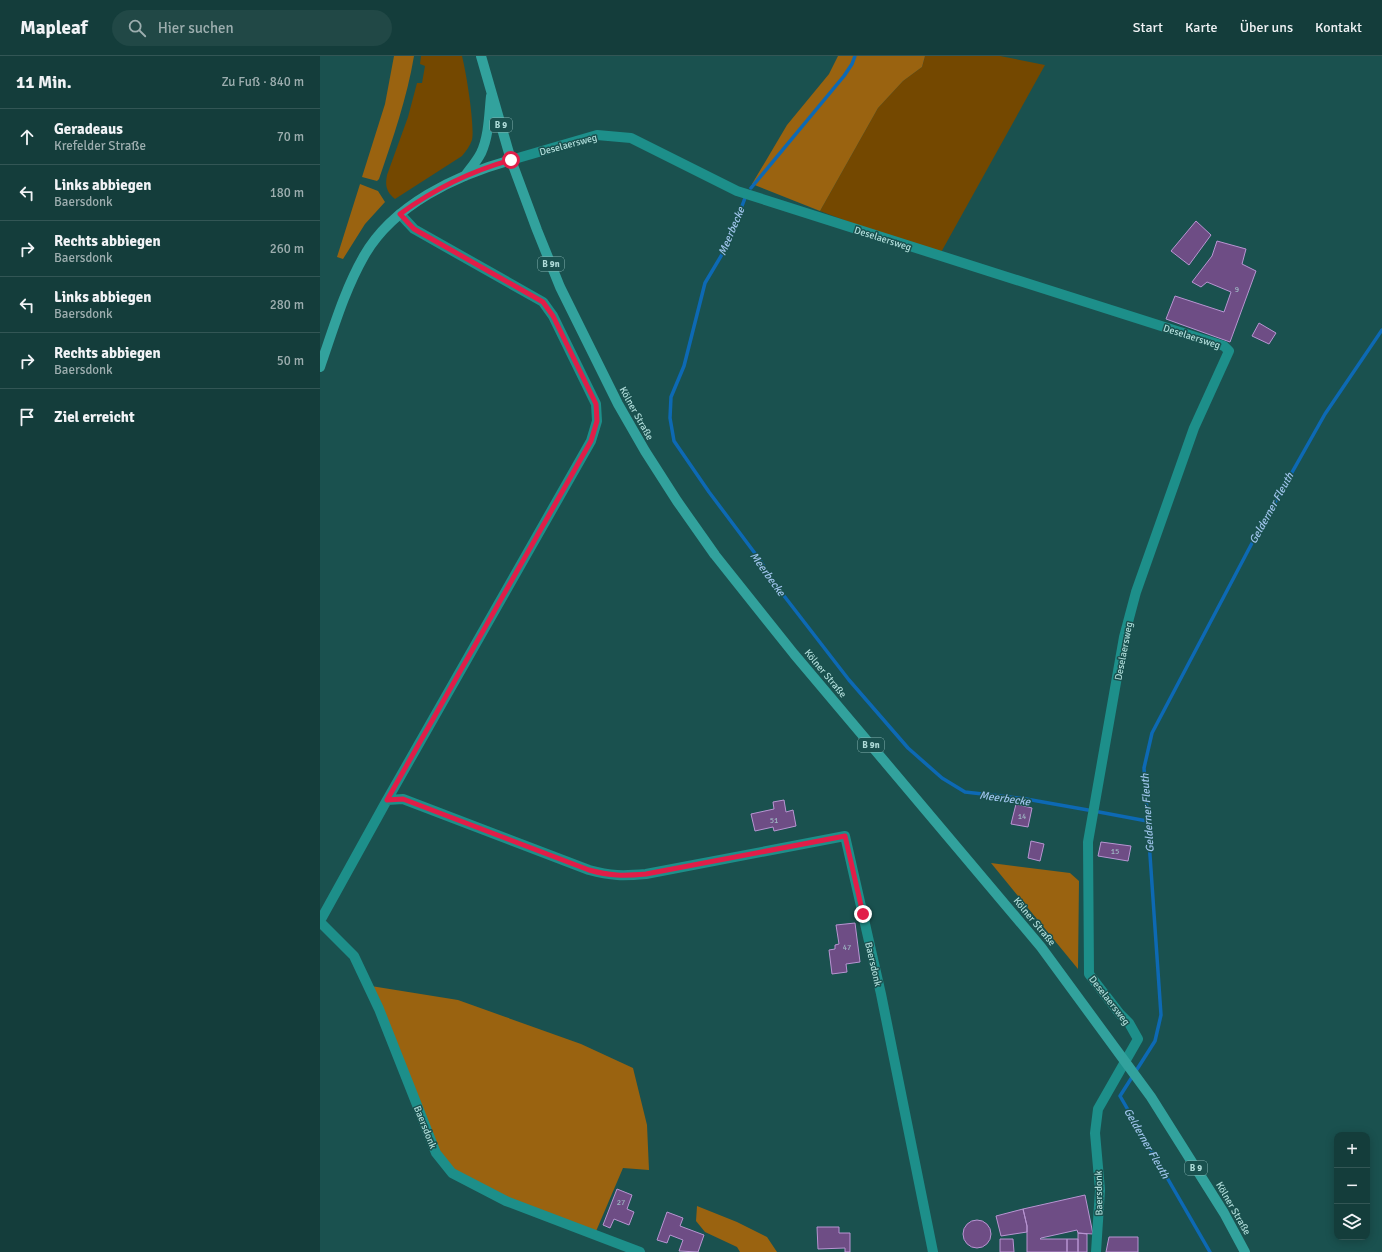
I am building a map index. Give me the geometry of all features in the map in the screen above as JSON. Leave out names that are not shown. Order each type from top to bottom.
[{"type":"main road","name":"Kölner Straße","points":[[481,56],[511,160],[560,287],[594,358],[634,433],[677,501],[715,555],[794,654],[1041,946],[1151,1097],[1224,1213],[1246,1252]]},
{"type":"main road","points":[[465,176],[481,154],[484,146],[491,90]]},
{"type":"main road","points":[[320,367],[356,272],[373,242],[383,229],[418,201],[465,176],[511,160]]},
{"type":"street","name":"Deselaersweg","points":[[511,160],[597,135],[631,138],[737,191],[1224,346],[1230,351],[1194,428],[1136,592],[1124,637],[1088,842],[1089,974],[1120,1014],[1129,1023],[1138,1039],[1098,1109]]},
{"type":"street","name":"Baersdonk","points":[[400,214],[414,229],[543,302],[553,316],[596,404],[597,421],[591,441],[320,921],[354,956],[381,1016],[436,1153],[452,1173],[506,1201],[640,1252]]},
{"type":"street","name":"Baersdonk","points":[[387,800],[403,799],[589,870],[607,875],[625,876],[646,874],[845,836],[881,994],[933,1252]]},
{"type":"street","name":"Baersdonk","points":[[1096,1252],[1100,1190],[1095,1133],[1098,1109]]},
{"type":"shaded area","points":[[394,56],[414,56],[408,87],[399,118],[379,179],[377,181],[362,177],[385,104]]},
{"type":"shaded area","points":[[421,56],[462,56],[468,85],[473,133],[472,140],[462,156],[395,199],[387,188],[387,175],[408,117],[417,83],[422,83],[425,66],[420,64]]},
{"type":"shaded area","points":[[838,56],[925,56],[922,67],[903,81],[878,108],[820,211],[752,184],[787,125],[829,74]]},
{"type":"shaded area","points":[[925,56],[1000,56],[1045,65],[939,256],[820,211],[878,108],[903,81],[922,67]]},
{"type":"shaded area","points":[[360,184],[378,191],[385,202],[365,224],[343,259],[337,257]]},
{"type":"shaded area","points":[[991,863],[1070,873],[1079,881],[1078,969]]},
{"type":"shaded area","points":[[371,986],[458,1000],[581,1044],[633,1068],[647,1125],[649,1170],[623,1168],[594,1236],[508,1201],[453,1171],[437,1153]]},
{"type":"shaded area","points":[[697,1206],[737,1222],[767,1237],[777,1252],[740,1252],[737,1247],[705,1232],[696,1221]]},
{"type":"building","points":[[1196,221],[1211,235],[1189,265],[1171,251]]},
{"type":"building","points":[[1217,241],[1246,249],[1242,264],[1256,271],[1230,342],[1166,319],[1175,296],[1224,312],[1231,292],[1207,282],[1201,287],[1192,282],[1212,256]]},
{"type":"building","points":[[1259,323],[1276,333],[1269,344],[1252,336]]},
{"type":"building","points":[[784,800],[786,812],[793,810],[796,826],[774,831],[773,827],[755,831],[751,814],[774,809],[773,802]]},
{"type":"building","points":[[1016,804],[1032,808],[1028,827],[1011,824]]},
{"type":"building","points":[[1031,841],[1044,844],[1040,861],[1028,858]]},
{"type":"building","points":[[1101,842],[1131,846],[1128,861],[1098,856]]},
{"type":"building","points":[[855,923],[860,962],[846,964],[847,972],[832,974],[829,950],[835,949],[835,945],[839,944],[836,925]]},
{"type":"building","points":[[617,1189],[632,1195],[627,1209],[634,1212],[629,1225],[614,1219],[610,1228],[603,1225]]},
{"type":"building","points":[[1085,1195],[1093,1234],[1078,1233],[1077,1230],[1040,1239],[1067,1239],[1067,1252],[1027,1252],[1027,1226],[1023,1209]]},
{"type":"building","points":[[1023,1209],[1027,1232],[1001,1236],[996,1216]]},
{"type":"building","points":[[667,1212],[683,1218],[680,1226],[704,1235],[698,1252],[679,1251],[683,1240],[670,1235],[667,1243],[657,1240]]},
{"type":"building","points":[[977,1220],[987,1224],[991,1234],[987,1244],[977,1248],[967,1244],[963,1234],[967,1224]]},
{"type":"building","points":[[817,1227],[839,1227],[839,1233],[850,1233],[850,1252],[845,1252],[845,1248],[818,1249]]},
{"type":"building","points":[[1078,1233],[1087,1234],[1087,1252],[1078,1252]]},
{"type":"building","points":[[1109,1237],[1138,1237],[1138,1252],[1106,1252]]},
{"type":"building","points":[[1000,1239],[1013,1239],[1014,1252],[1000,1252]]},
{"type":"building","points":[[1067,1239],[1078,1239],[1078,1252],[1067,1252]]},
{"type":"waterway","name":"Meerbecke","points":[[751,188],[844,76],[852,64],[855,56]]},
{"type":"waterway","name":"Meerbecke","points":[[745,198],[727,246],[705,283],[684,366],[671,397],[670,418],[674,441],[709,492],[760,560],[771,579],[849,680],[908,748],[942,778],[965,792],[1026,799],[1088,810]]},
{"type":"waterway","name":"Gelderner Fleuth","points":[[1210,1252],[1120,1096],[1155,1041],[1161,1015],[1144,768],[1152,733],[1251,545],[1325,414],[1382,330]]},
{"type":"waterway","name":"Meerbecke","points":[[1099,812],[1147,821]]},
{"type":"route","points":[[511,160],[465,176],[418,201],[400,214],[414,229],[543,302],[553,316],[596,404],[597,421],[591,441],[387,800],[403,799],[589,870],[607,875],[625,876],[646,874],[845,836],[863,914]]}]
